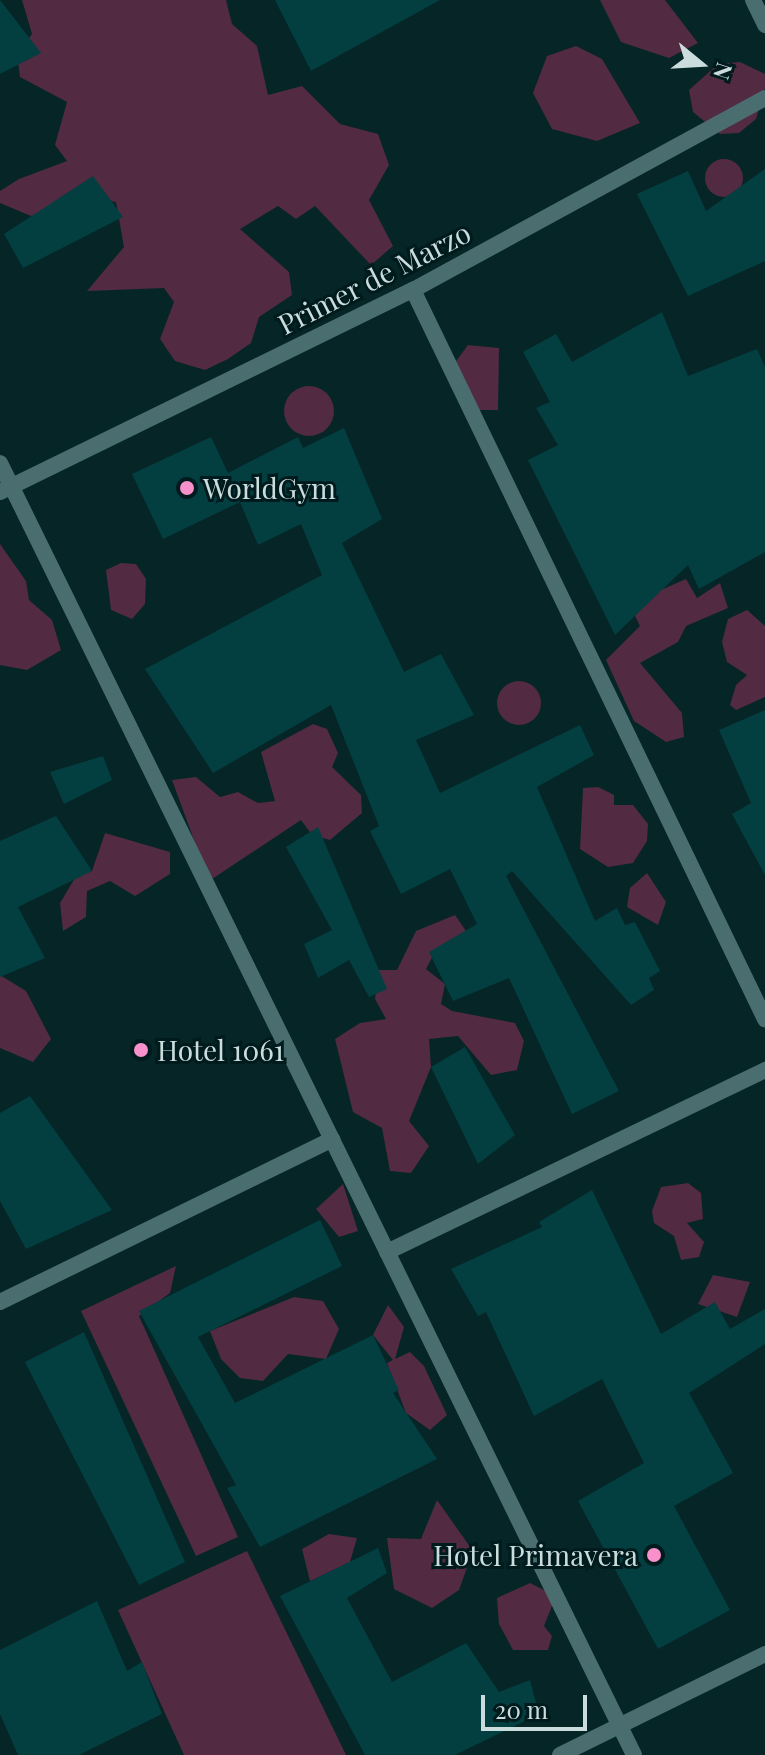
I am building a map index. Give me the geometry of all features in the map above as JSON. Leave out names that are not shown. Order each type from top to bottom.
[{"type":"street","points":[[753,0],[765,25]]},
{"type":"street","name":"Primer de Marzo","points":[[6,489],[413,290],[765,98]]},
{"type":"street","points":[[413,290],[765,1019]]},
{"type":"street","points":[[0,463],[6,489],[332,1139],[634,1755]]},
{"type":"street","points":[[387,1252],[765,1070]]},
{"type":"street","points":[[0,1302],[332,1139]]},
{"type":"street","points":[[560,1755],[765,1654]]},
{"type":"shaded area","points":[[22,0],[226,0],[232,24],[257,46],[268,95],[302,86],[340,124],[378,134],[389,165],[369,200],[393,246],[371,265],[315,206],[296,219],[278,206],[240,229],[289,272],[292,295],[259,317],[251,343],[228,359],[205,370],[175,361],[160,339],[174,302],[164,288],[87,291],[124,247],[116,202],[78,196],[55,213],[31,216],[0,203],[0,191],[19,179],[67,161],[55,145],[67,102],[20,77],[17,54],[32,34]]},
{"type":"shaded area","points":[[600,0],[665,0],[698,43],[669,58],[621,42]]},
{"type":"shaded area","points":[[576,46],[602,59],[640,123],[597,141],[552,129],[533,93],[547,56]]},
{"type":"shaded area","points":[[740,62],[765,74],[765,88],[756,119],[739,133],[720,134],[693,112],[689,90],[718,64]]},
{"type":"shaded area","points":[[724,159],[737,165],[743,178],[737,191],[724,197],[711,191],[705,178],[711,165]]},
{"type":"shaded area","points":[[468,345],[499,348],[498,410],[479,410],[451,368]]},
{"type":"shaded area","points":[[299,387],[319,387],[333,401],[333,421],[319,435],[299,435],[285,421],[285,401]]},
{"type":"shaded area","points":[[0,544],[26,581],[29,600],[52,620],[61,650],[27,670],[0,665]]},
{"type":"shaded area","points":[[121,563],[136,564],[146,579],[145,604],[132,619],[111,610],[106,570]]},
{"type":"shaded area","points":[[686,579],[697,598],[720,583],[728,608],[686,626],[678,642],[640,663],[682,713],[684,737],[666,742],[634,721],[606,660],[640,626],[635,616],[647,596]]},
{"type":"shaded area","points":[[747,610],[765,626],[765,697],[736,710],[730,705],[736,685],[747,675],[727,662],[722,642],[728,619]]},
{"type":"shaded area","points":[[519,681],[535,687],[541,703],[535,719],[519,725],[503,719],[497,703],[503,687]]},
{"type":"shaded area","points":[[313,724],[327,729],[338,753],[332,767],[361,795],[362,813],[330,840],[312,835],[301,820],[209,881],[172,780],[196,777],[220,797],[238,792],[258,803],[275,801],[261,752]]},
{"type":"shaded area","points":[[598,787],[614,795],[614,805],[633,805],[648,824],[647,841],[633,863],[608,867],[580,849],[583,788]]},
{"type":"shaded area","points":[[105,833],[170,852],[170,874],[135,896],[110,881],[87,891],[86,917],[63,931],[60,903],[75,878],[92,871]]},
{"type":"shaded area","points":[[647,873],[666,902],[658,925],[627,907],[630,888]]},
{"type":"shaded area","points":[[455,915],[466,931],[437,948],[426,969],[445,984],[441,1004],[452,1011],[515,1023],[524,1041],[517,1070],[491,1075],[458,1036],[429,1039],[431,1067],[409,1121],[429,1146],[411,1173],[390,1171],[382,1128],[353,1112],[335,1039],[360,1023],[386,1019],[375,999],[379,970],[397,970],[416,931]]},
{"type":"shaded area","points":[[0,975],[26,991],[51,1039],[33,1062],[0,1048]]},
{"type":"shaded area","points":[[688,1183],[701,1193],[703,1219],[687,1223],[704,1242],[699,1257],[681,1260],[674,1236],[654,1223],[652,1211],[661,1187]]},
{"type":"shaded area","points":[[343,1184],[358,1231],[339,1237],[316,1209]]},
{"type":"shaded area","points":[[176,1266],[170,1293],[139,1316],[238,1537],[196,1556],[81,1311]]},
{"type":"shaded area","points":[[713,1275],[750,1282],[737,1317],[698,1304]]},
{"type":"shaded area","points":[[294,1297],[323,1301],[339,1329],[326,1359],[288,1354],[263,1381],[240,1378],[221,1359],[210,1331]]},
{"type":"shaded area","points":[[388,1305],[404,1327],[395,1359],[410,1352],[424,1366],[447,1415],[430,1430],[406,1413],[387,1363],[393,1360],[373,1335]]},
{"type":"shaded area","points":[[437,1500],[473,1551],[459,1590],[432,1608],[394,1589],[387,1538],[421,1539]]},
{"type":"shaded area","points":[[329,1534],[357,1538],[350,1562],[310,1581],[302,1549]]},
{"type":"shaded area","points":[[247,1551],[346,1755],[184,1755],[118,1610]]},
{"type":"shaded area","points":[[530,1583],[556,1596],[544,1626],[552,1636],[548,1650],[513,1650],[499,1624],[497,1598]]},
{"type":"building","points":[[0,0],[41,53],[0,74]]},
{"type":"building","points":[[275,0],[440,0],[311,71]]},
{"type":"building","points":[[765,169],[765,261],[688,296],[637,194],[688,171],[706,211]]},
{"type":"building","points":[[93,176],[123,217],[23,268],[4,234]]},
{"type":"building","points":[[662,312],[688,376],[757,349],[765,367],[765,552],[699,589],[688,565],[615,635],[528,460],[558,445],[536,408],[550,402],[523,352],[556,334],[572,362]]},
{"type":"building","points":[[344,428],[382,519],[342,543],[404,672],[441,654],[474,715],[416,740],[440,793],[580,725],[594,755],[537,787],[595,921],[617,908],[625,925],[635,922],[660,971],[649,978],[654,990],[631,1005],[512,871],[506,876],[619,1091],[572,1114],[509,978],[453,1001],[429,952],[477,924],[450,869],[401,894],[370,831],[379,826],[331,705],[213,773],[145,669],[322,575],[301,524],[258,545],[240,502],[163,539],[132,474],[211,437],[228,473],[298,437],[303,448]]},
{"type":"building","points":[[765,710],[765,875],[732,814],[751,803],[719,730]]},
{"type":"building","points":[[103,756],[112,780],[64,804],[50,772]]},
{"type":"building","points":[[56,816],[92,871],[18,907],[45,958],[0,977],[0,841]]},
{"type":"building","points":[[318,827],[387,989],[369,997],[349,960],[318,978],[304,944],[332,930],[286,847]]},
{"type":"building","points":[[465,1047],[515,1135],[478,1164],[431,1067]]},
{"type":"building","points":[[30,1096],[112,1210],[26,1249],[0,1201],[0,1113]]},
{"type":"building","points":[[592,1190],[661,1334],[715,1302],[730,1329],[765,1309],[765,1344],[689,1393],[733,1473],[674,1506],[730,1610],[658,1649],[578,1501],[644,1463],[602,1379],[534,1416],[486,1312],[478,1316],[451,1269],[542,1227],[539,1222]]},
{"type":"building","points":[[320,1220],[342,1266],[198,1337],[235,1403],[373,1335],[399,1390],[393,1393],[437,1459],[260,1547],[227,1488],[236,1485],[139,1311]]},
{"type":"building","points":[[84,1332],[185,1562],[139,1585],[25,1362]]},
{"type":"building","points":[[378,1548],[387,1573],[347,1598],[392,1682],[466,1643],[499,1692],[530,1680],[539,1714],[455,1755],[365,1755],[280,1596]]},
{"type":"building","points":[[97,1601],[127,1671],[142,1662],[162,1714],[79,1755],[18,1755],[0,1714],[0,1650]]},
{"type":"place","name":"WorldGym","points":[[187,488]]},
{"type":"place","name":"Hotel 1061","points":[[141,1050]]},
{"type":"place","name":"Hotel Primavera","points":[[654,1555]]}]
